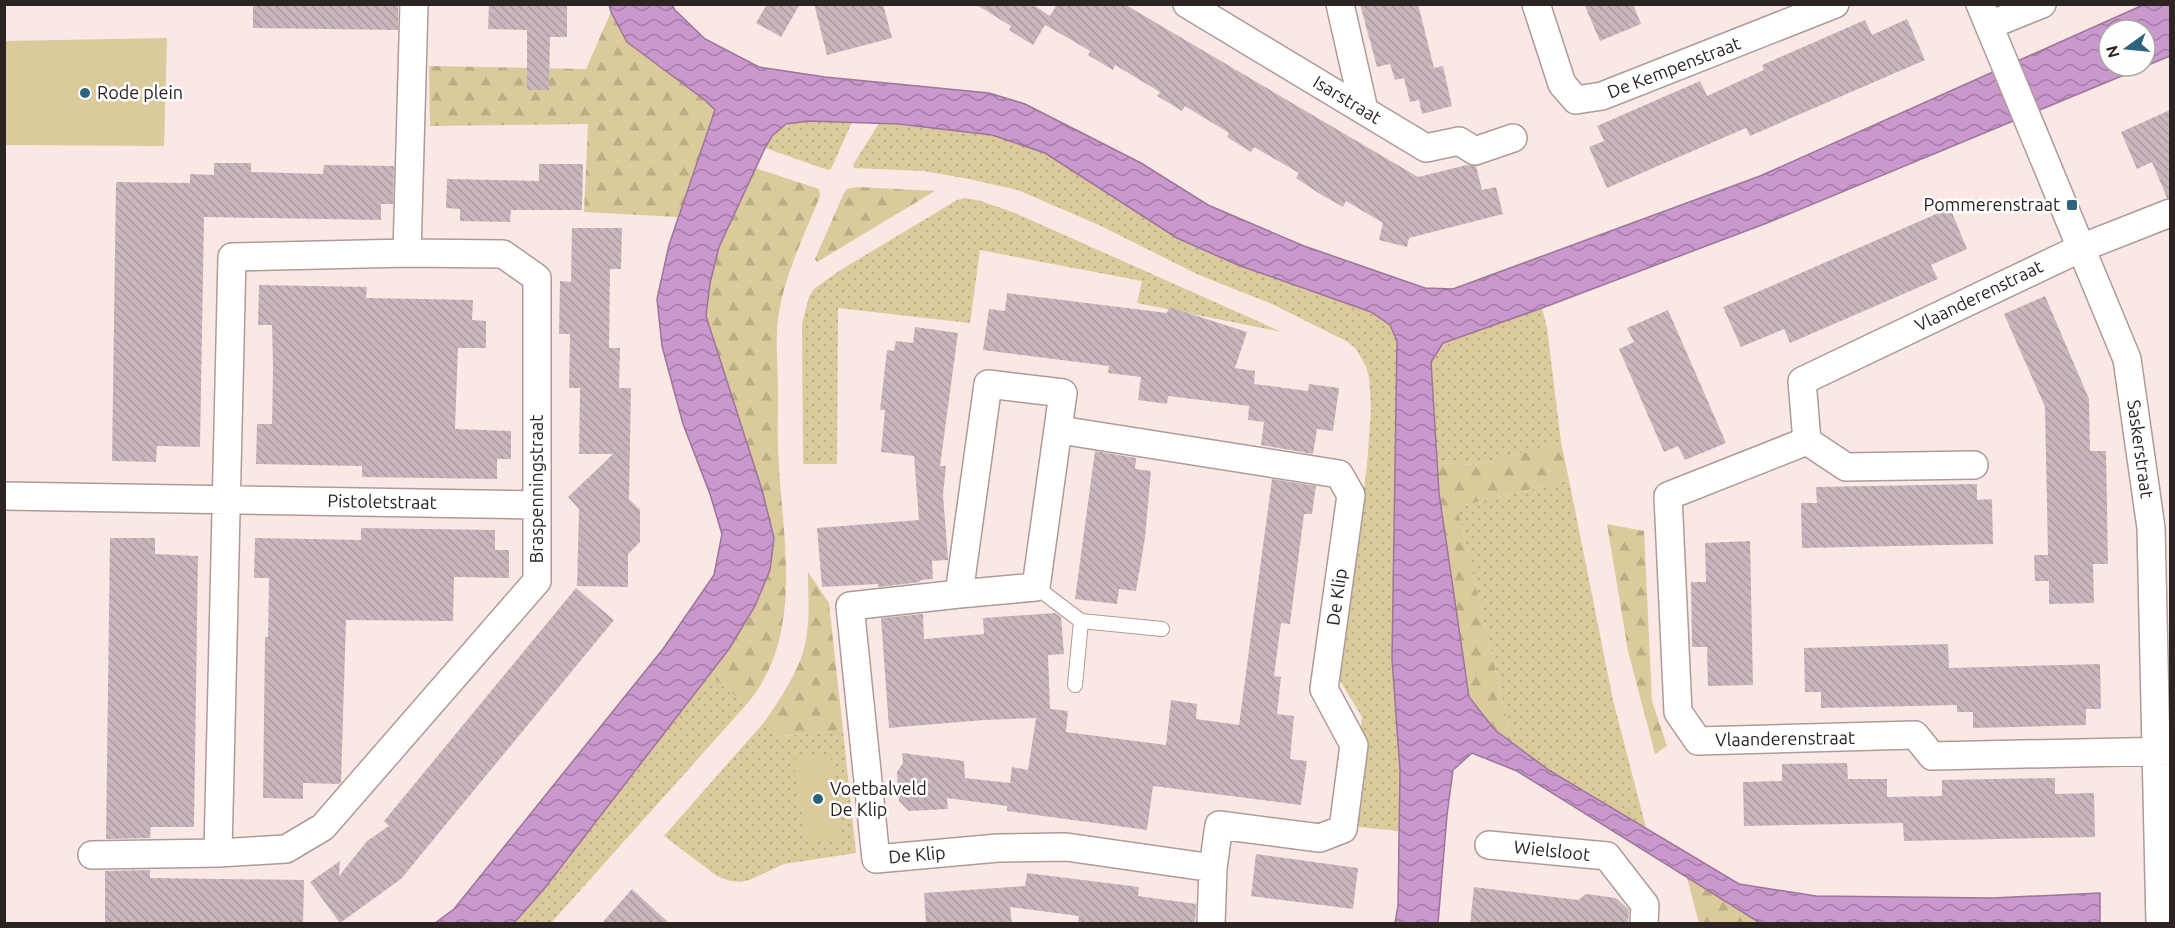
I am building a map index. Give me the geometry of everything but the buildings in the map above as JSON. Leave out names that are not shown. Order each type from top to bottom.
[{"type":"street","points":[[407,254],[414,4]]},
{"type":"street","name":"Isarstraat","points":[[1187,4],[1211,12],[1426,148],[1459,141],[1475,151],[1513,138]]},
{"type":"street","points":[[1340,4],[1364,110]]},
{"type":"street","name":"De Kempenstraat","points":[[1536,4],[1562,84],[1576,100],[1602,96],[1835,4]]},
{"type":"street","points":[[1989,24],[2042,4]]},
{"type":"street","name":"Saskerstraat","points":[[1989,24],[2127,359],[2151,528],[2163,751],[2160,924]]},
{"type":"street","points":[[2081,248],[2170,213]]},
{"type":"street","name":"Vlaanderenstraat","points":[[2081,248],[1802,381],[1807,441],[1668,496],[1678,711],[1698,741],[1915,735],[1932,756],[2163,751]]},
{"type":"street","name":"Braspenningstraat","points":[[92,855],[218,853],[286,849],[323,827],[537,581],[537,278],[503,254],[232,257],[218,853]]},
{"type":"street","points":[[959,594],[988,384],[1064,393],[1036,587]]},
{"type":"street","name":"De Klip","points":[[1059,430],[1339,474],[1351,495],[1324,689],[1353,745],[1343,829],[1320,838],[1220,825],[1213,868],[1211,924]]},
{"type":"street","points":[[1807,441],[1846,467],[1974,465]]},
{"type":"street","points":[[4,496],[227,499]]},
{"type":"street","name":"Pistoletstraat","points":[[227,499],[537,505]]},
{"type":"street","name":"De Klip","points":[[1036,587],[850,606],[876,859],[998,848],[1066,847],[1213,868]]},
{"type":"street","name":"Wielsloot","points":[[1489,845],[1607,856],[1645,905],[1644,924]]},
{"type":"lane","points":[[1036,587],[1081,621],[1162,629]]},
{"type":"lane","points":[[1075,685],[1081,621]]},
{"type":"green space","points":[[611,12],[627,42],[707,101],[715,110],[678,217],[584,212],[588,124],[430,126],[429,66],[586,69]]},
{"type":"green space","name":"Rode plein","points":[[167,38],[164,146],[5,145],[5,41]]},
{"type":"green space","points":[[809,121],[852,122],[831,169],[828,170],[765,148],[782,127]]},
{"type":"green space","points":[[879,123],[992,135],[1045,153],[1177,238],[1238,265],[1371,312],[1390,325],[1397,341],[1392,659],[1400,770],[1399,831],[1349,826],[1362,717],[1339,679],[1367,465],[1371,409],[1369,377],[1356,349],[1348,342],[1272,304],[1199,275],[1101,226],[1018,190],[924,171],[854,168],[853,165]]},
{"type":"green space","points":[[755,168],[819,189],[820,196],[787,278],[777,330],[778,448],[786,560],[783,622],[776,651],[764,679],[746,705],[709,674],[729,649],[755,606],[774,538],[762,490],[706,316],[710,283],[719,247]]},
{"type":"green space","points":[[858,187],[935,191],[817,262],[815,259],[844,193],[847,189]]},
{"type":"green space","points":[[965,198],[1015,213],[1282,332],[1137,303],[1142,281],[980,250],[970,323],[838,308],[837,464],[803,464],[802,324],[809,297],[814,289],[839,271],[957,200]]},
{"type":"green space","points":[[1542,308],[1547,328],[1561,442],[1478,465],[1437,463],[1431,362],[1443,343]]},
{"type":"green space","points":[[1561,442],[1569,480],[1457,507],[1513,744],[1495,730],[1469,697],[1439,493],[1437,463],[1478,465]]},
{"type":"green space","points":[[1569,480],[1613,700],[1646,828],[1550,771],[1513,744],[1457,507]]},
{"type":"green space","points":[[1607,524],[1644,531],[1652,701],[1667,746],[1655,754],[1628,651]]},
{"type":"green space","points":[[808,572],[829,603],[843,730],[783,736],[765,721],[792,678],[806,642],[809,602]]},
{"type":"green space","points":[[709,674],[746,705],[551,923],[514,924],[544,889]]},
{"type":"green space","points":[[765,721],[783,736],[843,730],[856,853],[784,864],[749,880],[730,881],[717,876],[664,836]]},
{"type":"green space","name":"Voetbalveld De Klip","points":[[830,753],[843,839],[806,842],[793,759]]},
{"type":"green space","points":[[1687,878],[1760,923],[1699,923]]},
{"type":"water","points":[[609,5],[672,5],[705,39],[759,67],[825,77],[989,93],[1025,104],[1141,163],[1208,205],[1304,246],[1425,288],[1453,289],[1760,176],[2097,26],[2097,78],[2117,78],[1767,223],[1443,343],[1431,362],[1439,493],[1469,697],[1495,730],[1550,771],[1739,884],[1816,896],[1993,898],[2100,893],[2100,923],[1760,923],[1517,771],[1472,753],[1453,770],[1438,923],[1395,923],[1398,906],[1400,770],[1392,659],[1397,341],[1390,325],[1371,312],[1238,265],[1177,238],[1045,153],[992,135],[898,124],[809,121],[786,124],[772,136],[765,148],[719,247],[710,283],[706,316],[762,490],[774,538],[770,570],[755,606],[729,649],[544,889],[514,923],[434,924],[454,909],[663,649],[714,575],[722,534],[710,494],[683,424],[662,346],[657,299],[669,245],[715,110],[627,42]]},
{"type":"water","points":[[2143,5],[2170,5],[2170,56],[2157,61],[2157,18],[2114,18]]},
{"type":"place","name":"Rode plein","points":[[85,93]]},
{"type":"place","name":"Pommerenstraat","points":[[2072,205]]},
{"type":"place","name":"Voetbalveld De Klip","points":[[818,799]]}]
